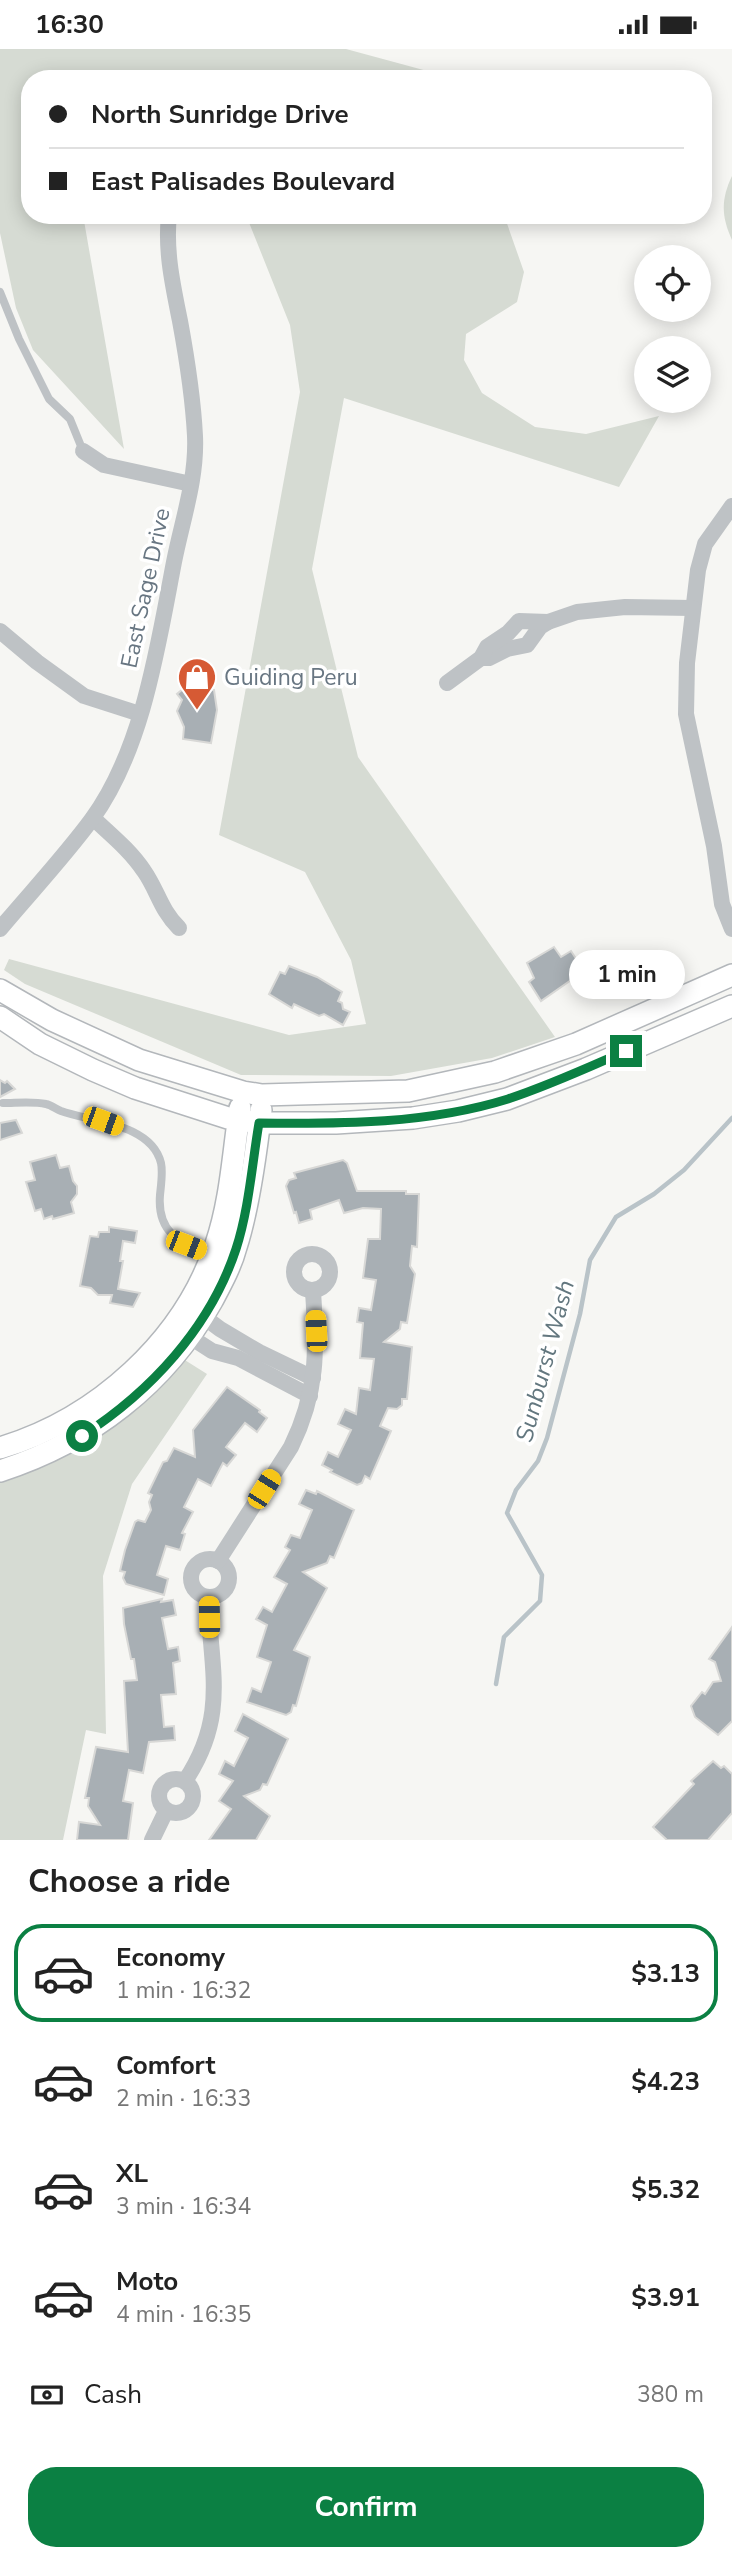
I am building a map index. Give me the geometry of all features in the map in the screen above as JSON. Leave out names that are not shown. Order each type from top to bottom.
[{"type":"street","name":"East Sage Drive","points":[[0,929],[93,818],[126,755],[140,714],[162,627],[191,484],[195,440],[192,396],[168,256],[169,224]]},
{"type":"street","points":[[83,451],[104,465],[191,484]]},
{"type":"street","points":[[732,506],[705,544],[693,608],[687,663],[686,714],[718,869],[722,904],[732,929]]},
{"type":"street","points":[[447,683],[481,658],[489,659],[507,649],[527,645],[540,627],[577,612],[625,607],[693,608]]},
{"type":"street","points":[[0,631],[84,696],[140,714]]},
{"type":"street","points":[[93,818],[128,850],[152,883],[165,914],[179,928]]},
{"type":"street","points":[[718,869],[732,883]]},
{"type":"street","points":[[0,990],[52,1020],[139,1060],[252,1093],[408,1091],[495,1073],[576,1044],[732,975]]},
{"type":"street","points":[[0,1017],[40,1044],[93,1070],[135,1088],[228,1118],[336,1123],[413,1118],[507,1099],[586,1069],[732,1006]]},
{"type":"street","points":[[0,1471],[57,1450],[111,1417],[138,1396],[196,1310],[225,1277],[236,1248],[252,1093]]},
{"type":"street","points":[[196,1310],[249,1121]]},
{"type":"street","points":[[218,1561],[300,1428],[310,1396],[317,1351],[313,1291]]},
{"type":"street","points":[[196,1310],[220,1329],[258,1352],[313,1378]]},
{"type":"street","points":[[182,1331],[212,1351],[238,1358],[310,1396]]},
{"type":"street","points":[[0,1448],[28,1440],[86,1408],[182,1331]]},
{"type":"street","points":[[212,1559],[218,1561],[226,1569],[229,1580],[224,1591],[208,1597],[193,1586],[192,1573],[199,1562],[212,1559]]},
{"type":"street","points":[[184,1781],[196,1763],[213,1712],[215,1676],[209,1637],[208,1597]]},
{"type":"street","points":[[169,1780],[184,1781],[193,1794],[190,1805],[177,1813],[166,1811],[158,1797],[160,1787],[169,1780]]},
{"type":"street","points":[[152,1840],[166,1811]]},
{"type":"lane","points":[[0,292],[48,399],[70,419],[83,451]]},
{"type":"lane","points":[[3,1103],[46,1104],[61,1111],[113,1124],[133,1132],[153,1146],[161,1163],[160,1218],[167,1231],[186,1245],[212,1255]]},
{"type":"shaded area","points":[[0,49],[346,49],[424,70],[21,70],[21,224],[85,224],[124,449],[33,350],[16,308],[0,233]]},
{"type":"shaded area","points":[[732,176],[732,240],[724,208]]},
{"type":"shaded area","points":[[250,224],[507,224],[524,272],[517,302],[466,334],[464,360],[482,393],[535,427],[586,434],[659,416],[619,487],[344,398],[312,569],[358,757],[555,1037],[492,1058],[391,1076],[241,1075],[25,984],[4,970],[9,959],[289,1035],[366,1024],[351,960],[305,872],[219,835],[300,392],[290,325]]},
{"type":"shaded area","points":[[180,1357],[207,1374],[132,1484],[103,1576],[106,1734],[86,1730],[63,1840],[0,1840],[0,1476]]},
{"type":"building","name":"Guiding Peru","points":[[190,677],[204,679],[204,689],[214,690],[217,710],[211,743],[183,739],[184,727],[177,711],[182,700],[177,694],[189,684]]},
{"type":"building","points":[[554,947],[561,957],[571,951],[584,971],[541,1001],[529,982],[534,978],[527,963]]},
{"type":"building","points":[[289,966],[317,977],[342,992],[338,1001],[342,1003],[343,1009],[350,1012],[343,1025],[324,1014],[319,1016],[294,1004],[292,1008],[269,994],[280,972],[285,974]]},
{"type":"building","points":[[0,1080],[5,1083],[7,1081],[15,1089],[0,1097]]},
{"type":"building","points":[[16,1120],[22,1133],[0,1140],[0,1123]]},
{"type":"building","points":[[56,1155],[60,1168],[69,1166],[77,1186],[77,1194],[71,1202],[74,1213],[44,1219],[41,1209],[35,1211],[26,1182],[35,1180],[30,1162]]},
{"type":"building","points":[[343,1160],[347,1163],[357,1191],[406,1191],[406,1194],[419,1194],[417,1247],[412,1246],[410,1266],[415,1274],[407,1323],[401,1322],[400,1329],[384,1342],[412,1347],[407,1399],[402,1399],[402,1405],[397,1409],[388,1408],[380,1426],[391,1431],[370,1479],[365,1476],[362,1483],[357,1485],[330,1472],[332,1470],[322,1465],[328,1452],[338,1457],[351,1430],[338,1424],[345,1409],[356,1414],[359,1388],[370,1390],[374,1359],[360,1358],[363,1323],[357,1322],[359,1308],[371,1310],[376,1280],[363,1278],[368,1239],[380,1239],[381,1209],[363,1208],[344,1213],[339,1200],[310,1210],[312,1219],[299,1223],[286,1186],[289,1180],[296,1178],[294,1173]]},
{"type":"building","points":[[109,1227],[137,1231],[135,1243],[123,1241],[118,1289],[140,1293],[133,1307],[110,1303],[112,1295],[98,1295],[91,1288],[80,1286],[90,1236],[98,1237],[99,1232],[109,1232]]},
{"type":"building","points":[[227,1387],[267,1418],[257,1432],[245,1423],[226,1447],[236,1455],[227,1466],[223,1463],[211,1486],[198,1479],[184,1507],[193,1512],[182,1533],[185,1534],[180,1550],[166,1546],[157,1575],[168,1579],[164,1595],[126,1584],[123,1578],[125,1572],[120,1571],[125,1550],[135,1522],[145,1522],[151,1510],[149,1502],[152,1495],[148,1493],[163,1462],[167,1461],[174,1448],[195,1457],[193,1430]]},
{"type":"building","points":[[306,1490],[316,1494],[317,1491],[354,1510],[334,1558],[330,1556],[327,1563],[303,1572],[327,1588],[294,1650],[310,1657],[296,1706],[293,1705],[291,1712],[286,1715],[247,1702],[252,1688],[261,1692],[271,1662],[257,1657],[267,1625],[256,1619],[263,1607],[272,1612],[287,1584],[274,1577],[290,1550],[285,1547],[291,1535],[300,1538],[312,1510],[299,1504]]},
{"type":"building","points":[[162,1599],[161,1602],[173,1600],[176,1615],[162,1618],[168,1649],[178,1647],[180,1661],[173,1663],[176,1694],[161,1695],[164,1727],[174,1726],[175,1740],[149,1742],[143,1773],[129,1770],[123,1801],[133,1803],[128,1840],[77,1840],[79,1822],[100,1825],[88,1806],[89,1798],[85,1798],[96,1747],[128,1752],[124,1681],[137,1680],[123,1608]]},
{"type":"building","points":[[732,1627],[732,1721],[718,1735],[695,1717],[691,1706],[702,1692],[705,1694],[713,1682],[721,1681],[715,1662],[709,1659]]},
{"type":"building","points":[[243,1714],[288,1739],[267,1785],[263,1784],[260,1790],[244,1796],[270,1816],[256,1840],[209,1840],[231,1809],[219,1801],[233,1781],[219,1774],[225,1761],[234,1766],[248,1738],[235,1731]]},
{"type":"building","points":[[713,1761],[732,1774],[732,1813],[708,1840],[667,1840],[653,1827],[694,1784],[691,1781]]},
{"type":"waterway","name":"Sunburst Wash","points":[[496,1684],[504,1637],[540,1601],[542,1575],[507,1513],[516,1490],[538,1461],[547,1438],[580,1314],[590,1260],[616,1217],[654,1194],[684,1170],[732,1118]]},
{"type":"place","name":"Guiding Peru","points":[[197,711]]},
{"type":"route","points":[[82,1436],[138,1396],[198,1325],[225,1277],[236,1248],[259,1123],[336,1123],[413,1118],[458,1111],[507,1099],[626,1051]]}]
